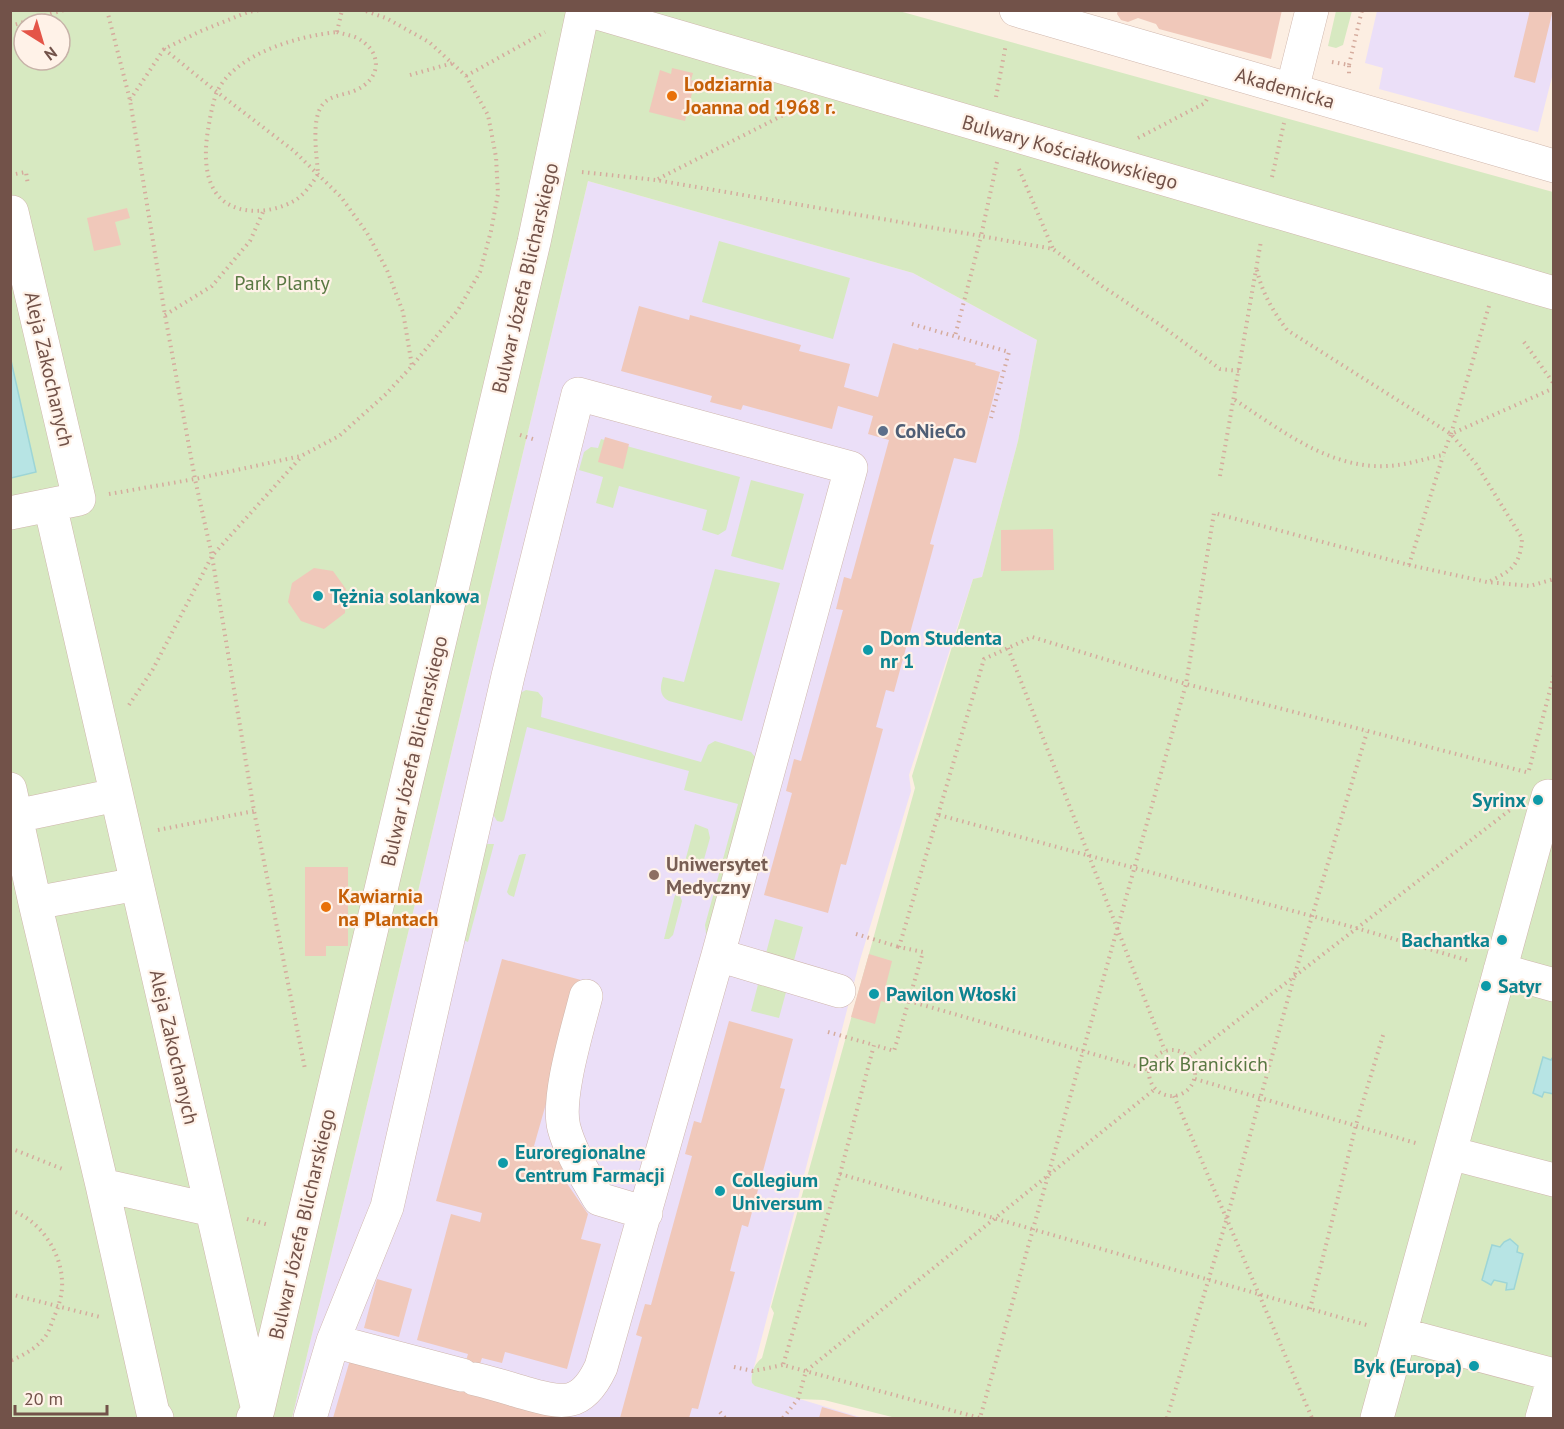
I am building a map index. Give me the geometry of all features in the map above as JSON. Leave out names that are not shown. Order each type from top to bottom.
[{"type":"street","name":"Bulwary Kościałkowskiego","points":[[585,10],[1554,293]]},
{"type":"street","name":"Bulwar Józefa Blicharskiego","points":[[256,1414],[551,169],[585,10]]},
{"type":"street","name":"Akademicka","points":[[1016,10],[1554,166]]},
{"type":"street","points":[[1292,90],[1312,10]]},
{"type":"street","name":"Aleja Zakochanych","points":[[10,212],[12,212],[64,502],[104,743],[212,1210],[256,1414]]},
{"type":"street","points":[[310,1419],[333,1341],[387,1207],[508,676],[578,394],[850,468],[646,1213],[601,1367],[595,1379],[586,1391],[574,1398],[555,1402],[333,1341]]},
{"type":"street","points":[[10,513],[64,502]]},
{"type":"street","points":[[1377,1419],[1500,970],[1543,789]]},
{"type":"street","points":[[116,795],[13,803],[153,1413],[157,1419]]},
{"type":"street","points":[[35,903],[137,884]]},
{"type":"street","points":[[718,955],[839,991]]},
{"type":"street","points":[[1500,970],[1554,985]]},
{"type":"street","points":[[586,996],[562,1103],[563,1126],[572,1151],[599,1199],[646,1213]]},
{"type":"street","points":[[1450,1153],[1554,1180]]},
{"type":"street","points":[[102,1185],[212,1210]]},
{"type":"street","points":[[1400,1334],[1554,1376],[1542,1419]]},
{"type":"path","points":[[10,26],[64,10]]},
{"type":"path","points":[[107,10],[130,100],[165,315],[195,480],[212,555],[254,811],[307,1077]]},
{"type":"path","points":[[130,100],[164,49],[210,27],[248,12],[260,10]]},
{"type":"path","points":[[337,32],[342,10]]},
{"type":"path","points":[[64,502],[195,480],[301,456],[339,436],[386,394],[458,310],[480,272],[498,194],[494,146],[488,115],[466,76],[429,42],[386,18],[363,10]]},
{"type":"path","points":[[1349,65],[1362,10]]},
{"type":"path","points":[[466,76],[553,27]]},
{"type":"path","points":[[337,32],[356,37],[368,47],[376,56],[376,70],[369,81],[354,91],[338,94],[323,103],[317,118],[315,139],[318,174],[309,187],[294,201],[263,212],[236,208],[222,200],[213,188],[206,162],[211,113],[217,93],[232,73],[252,58],[278,45],[316,34],[337,32]]},
{"type":"path","points":[[1006,44],[995,102],[1004,132],[1053,249]]},
{"type":"path","points":[[164,49],[217,93],[294,151],[340,197],[367,233],[387,270],[403,312],[412,366]]},
{"type":"path","points":[[410,75],[454,63]]},
{"type":"path","points":[[1098,159],[1205,103],[1223,70]]},
{"type":"path","points":[[657,180],[842,85]]},
{"type":"path","points":[[1266,209],[1284,123]]},
{"type":"path","points":[[551,169],[657,180],[1053,249],[1220,369],[1239,371]]},
{"type":"path","points":[[955,336],[989,196]]},
{"type":"path","points":[[165,315],[212,286],[250,241],[263,212]]},
{"type":"path","points":[[1220,476],[1257,270],[1260,288],[1287,330],[1451,434],[1476,464],[1522,538],[1514,566],[1505,574],[1487,582]]},
{"type":"path","points":[[1409,565],[1451,434],[1497,276]]},
{"type":"path","points":[[912,324],[1009,352],[991,418]]},
{"type":"path","points":[[1451,434],[1554,386],[1524,342]]},
{"type":"path","points":[[1235,400],[1308,447],[1342,461],[1366,465],[1397,466],[1443,455]]},
{"type":"path","points":[[104,743],[153,669],[212,555],[301,456]]},
{"type":"path","points":[[734,1366],[753,1371],[783,1365],[980,1419],[1186,684],[1214,513],[1409,565],[1487,582],[1530,586],[1554,579]]},
{"type":"path","points":[[899,947],[984,659],[1032,637],[1186,684],[1367,732],[1543,789],[1554,675]]},
{"type":"path","points":[[1008,648],[1165,1051]]},
{"type":"path","points":[[1167,1419],[1227,1218],[1294,976],[1367,732]]},
{"type":"path","points":[[1190,1057],[1512,808]]},
{"type":"path","points":[[126,836],[254,811]]},
{"type":"path","points":[[939,815],[1356,928],[1500,970]]},
{"type":"path","points":[[828,1032],[894,1051],[923,952],[856,934]]},
{"type":"path","points":[[909,1001],[1149,1070]]},
{"type":"path","points":[[1310,1309],[1356,1125],[1384,1032]]},
{"type":"path","points":[[783,1365],[840,1174],[874,1045]]},
{"type":"path","points":[[1178,1050],[1190,1057],[1194,1064],[1195,1079],[1191,1088],[1184,1094],[1164,1095],[1155,1089],[1150,1080],[1149,1070],[1157,1055],[1165,1051],[1178,1050]]},
{"type":"path","points":[[1195,1079],[1450,1153]]},
{"type":"path","points":[[783,1419],[798,1399],[806,1371],[1155,1089]]},
{"type":"path","points":[[1174,1096],[1312,1419]]},
{"type":"path","points":[[10,1154],[11,1148],[102,1185]]},
{"type":"path","points":[[840,1174],[1400,1334]]},
{"type":"path","points":[[10,1210],[20,1213],[41,1230],[56,1254],[63,1281],[59,1306],[47,1334],[27,1353],[10,1361]]},
{"type":"path","points":[[212,1210],[300,1233]]},
{"type":"path","points":[[10,1294],[133,1325]]},
{"type":"path","points":[[720,1412],[725,1419]]},
{"type":"shaded area","points":[[1377,11],[1553,11],[1553,73],[1538,132],[1379,89],[1383,68],[1365,63]]},
{"type":"shaded area","name":"Uniwersytet Medyczny","points":[[588,181],[913,273],[1037,340],[1018,441],[982,577],[973,579],[909,775],[911,791],[860,960],[751,1379],[756,1386],[863,1418],[292,1418]]},
{"type":"green space","points":[[10,11],[899,11],[1553,192],[1553,1418],[896,1418],[824,1400],[798,1399],[755,1386],[752,1383],[754,1369],[762,1358],[774,1313],[771,1307],[915,788],[912,776],[973,579],[982,577],[1018,441],[1037,340],[913,273],[588,181],[292,1418],[11,1418]]},
{"type":"green space","points":[[1336,11],[1352,11],[1343,45],[1336,48],[1328,46]]},
{"type":"green space","points":[[719,241],[850,278],[833,339],[702,302]]},
{"type":"green space","points":[[601,439],[740,477],[726,530],[718,535],[702,530],[707,510],[619,486],[613,508],[596,503],[603,477],[579,470],[584,452],[591,447],[598,448]]},
{"type":"green space","points":[[751,480],[804,494],[783,570],[731,556]]},
{"type":"green space","points":[[715,569],[780,583],[742,721],[669,701],[663,697],[661,691],[663,677],[684,682]]},
{"type":"green space","points":[[526,690],[538,692],[543,698],[541,717],[701,762],[708,745],[715,741],[751,752],[756,758],[709,937],[705,925],[738,804],[684,790],[689,771],[527,727],[504,820],[497,821],[491,811],[518,694]]},
{"type":"green space","points":[[695,824],[708,829],[710,838],[701,870],[698,872],[683,869]]},
{"type":"green space","points":[[487,844],[494,844],[468,942],[463,940],[481,848]]},
{"type":"green space","points":[[526,854],[514,897],[507,892],[519,855]]},
{"type":"green space","points":[[675,895],[680,896],[682,901],[673,935],[669,939],[664,939]]},
{"type":"green space","points":[[775,919],[803,927],[793,964],[765,957]]},
{"type":"green space","points":[[761,973],[789,981],[779,1018],[751,1011]]},
{"type":"water","points":[[10,356],[36,472],[11,478],[10,478]]},
{"type":"water","points":[[1543,1057],[1551,1060],[1553,1057],[1554,1094],[1544,1092],[1542,1097],[1533,1093]]},
{"type":"water","points":[[1510,1239],[1518,1246],[1517,1252],[1523,1254],[1514,1289],[1506,1290],[1507,1283],[1494,1280],[1491,1285],[1482,1280],[1492,1245],[1500,1247]]},
{"type":"building","points":[[1118,10],[1282,10],[1271,59],[1159,29],[1156,24],[1138,18],[1128,22],[1121,20],[1117,14]]},
{"type":"building","points":[[1530,10],[1553,10],[1535,83],[1514,77]]},
{"type":"building","name":"Lodziarnia Joanna od 1968 r.","points":[[672,68],[693,73],[691,80],[695,81],[685,121],[649,112],[660,70],[671,74]]},
{"type":"building","points":[[127,208],[130,218],[115,222],[121,245],[94,251],[87,218]]},
{"type":"building","name":"Dom Studenta nr 1","points":[[639,306],[689,320],[690,315],[801,345],[799,351],[850,364],[844,387],[878,397],[893,343],[976,363],[975,365],[1000,372],[976,463],[954,458],[930,544],[934,545],[894,692],[886,690],[876,727],[883,729],[846,865],[841,864],[828,913],[764,895],[792,793],[786,791],[794,759],[801,761],[843,610],[836,609],[844,577],[851,579],[889,440],[868,434],[873,416],[838,406],[832,429],[743,405],[741,410],[710,402],[712,396],[621,371]]},
{"type":"building","points":[[605,437],[629,444],[623,469],[598,462]]},
{"type":"building","points":[[1053,529],[1054,570],[1001,571],[1001,530]]},
{"type":"building","name":"Tężnia solankowa","points":[[314,568],[333,571],[346,589],[345,613],[324,629],[301,621],[288,602],[292,583]]},
{"type":"building","name":"Kawiarnia na Plantach","points":[[305,867],[348,867],[348,946],[326,946],[326,956],[305,956]]},
{"type":"building","name":"Pawilon Włoski","points":[[869,954],[892,961],[886,985],[893,987],[888,1003],[881,1001],[875,1024],[851,1017]]},
{"type":"building","name":"Euroregionalne Centrum Farmacji","points":[[502,959],[581,980],[534,1146],[552,1154],[554,1160],[560,1161],[566,1182],[588,1214],[581,1239],[601,1244],[567,1369],[505,1352],[502,1363],[482,1358],[475,1379],[498,1400],[561,1418],[333,1418],[350,1360],[462,1375],[468,1354],[417,1340],[451,1214],[480,1222],[482,1213],[436,1201]]},
{"type":"building","name":"Collegium Universum","points":[[729,1021],[793,1039],[780,1088],[785,1089],[748,1227],[742,1225],[730,1271],[735,1272],[698,1409],[692,1408],[689,1418],[620,1418],[642,1337],[636,1335],[645,1304],[651,1305],[692,1156],[685,1154],[694,1121],[701,1123]]},
{"type":"building","points":[[377,1279],[412,1289],[399,1337],[364,1328]]},
{"type":"building","points":[[822,1407],[860,1418],[819,1418]]},
{"type":"place","name":"Lodziarnia Joanna od 1968 r.","points":[[672,96]]},
{"type":"place","name":"CoNieCo","points":[[883,431]]},
{"type":"place","name":"Tężnia solankowa","points":[[318,596]]},
{"type":"place","name":"Dom Studenta nr 1","points":[[868,650]]},
{"type":"place","name":"Syrinx","points":[[1538,800]]},
{"type":"place","name":"Uniwersytet Medyczny","points":[[654,875]]},
{"type":"place","name":"Kawiarnia na Plantach","points":[[326,907]]},
{"type":"place","name":"Bachantka","points":[[1502,940]]},
{"type":"place","name":"Satyr","points":[[1486,986]]},
{"type":"place","name":"Pawilon Włoski","points":[[874,994]]},
{"type":"place","name":"Euroregionalne Centrum Farmacji","points":[[503,1163]]},
{"type":"place","name":"Collegium Universum","points":[[720,1191]]},
{"type":"place","name":"Byk (Europa)","points":[[1474,1366]]},
{"type":"park label","name":"Park Planty","points":[[282,283]]},
{"type":"park label","name":"Park Branickich","points":[[1203,1064]]}]
